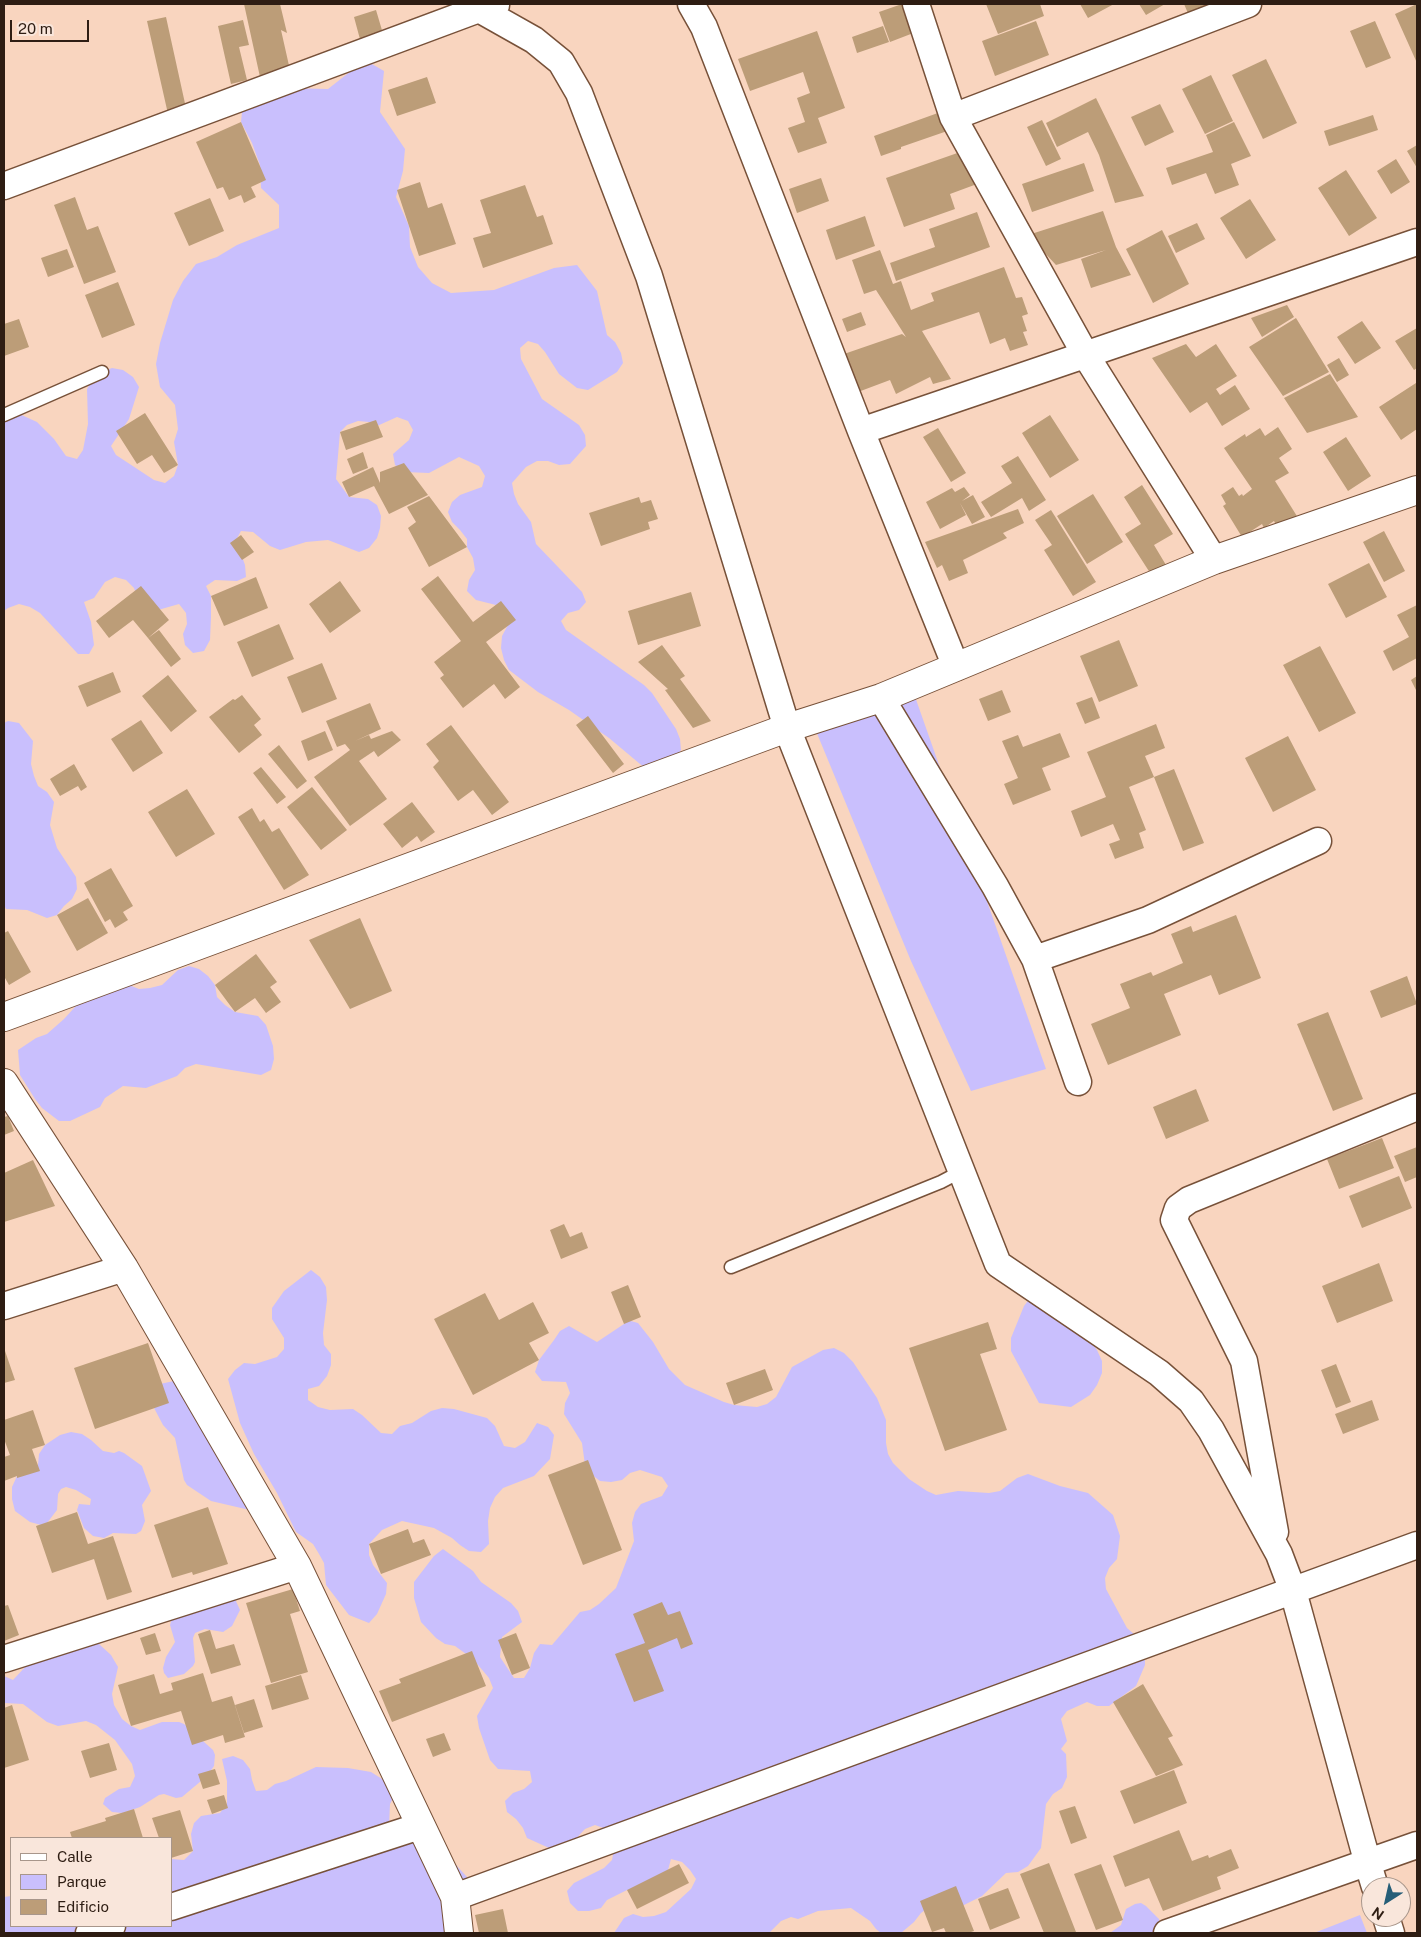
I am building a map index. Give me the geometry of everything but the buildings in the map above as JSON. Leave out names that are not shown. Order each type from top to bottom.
[{"type":"street","points":[[690,4],[704,27],[860,431],[956,667]]},
{"type":"street","points":[[916,4],[953,117],[1085,354],[1214,560]]},
{"type":"street","points":[[953,117],[1248,4]]},
{"type":"street","points":[[4,186],[485,5],[561,62],[579,93],[649,276],[787,728],[998,1264],[1159,1373],[1191,1401],[1211,1430],[1279,1554],[1293,1591],[1371,1875]]},
{"type":"street","points":[[860,431],[1417,242]]},
{"type":"street","points":[[4,1017],[787,728],[881,698],[1214,560],[1417,490]]},
{"type":"street","points":[[881,698],[995,886],[1035,959],[1078,1082]]},
{"type":"street","points":[[1035,959],[1148,920],[1318,841]]},
{"type":"street","points":[[4,1083],[124,1268],[297,1566],[455,1897],[459,1933]]},
{"type":"street","points":[[1279,1554],[1244,1361],[1174,1220],[1178,1208],[1189,1200],[1417,1108]]},
{"type":"street","points":[[4,1306],[124,1268]]},
{"type":"street","points":[[455,1897],[1417,1546]]},
{"type":"street","points":[[4,1659],[297,1566]]},
{"type":"street","points":[[172,1907],[420,1826]]},
{"type":"street","points":[[1167,1933],[1371,1875],[1417,1845]]},
{"type":"street","points":[[89,1933],[109,1927]]},
{"type":"lane","points":[[4,414],[102,372]]},
{"type":"lane","points":[[731,1268],[941,1182],[962,1171]]},
{"type":"green space","points":[[365,60],[384,71],[380,112],[405,149],[403,171],[396,197],[409,226],[410,247],[418,267],[432,283],[451,293],[494,290],[554,268],[577,265],[597,291],[607,335],[615,342],[621,353],[623,363],[617,372],[588,390],[577,388],[559,374],[538,344],[528,341],[520,348],[521,359],[542,399],[579,425],[585,435],[586,446],[570,464],[559,465],[548,461],[537,461],[526,467],[512,483],[518,504],[531,522],[536,544],[582,592],[586,602],[579,610],[568,613],[561,621],[566,630],[644,685],[652,693],[676,729],[680,739],[681,750],[668,768],[646,769],[609,738],[569,710],[538,692],[509,670],[501,648],[502,636],[508,625],[500,606],[476,600],[467,591],[469,580],[475,570],[473,558],[467,547],[467,539],[452,522],[448,512],[452,502],[460,495],[482,487],[485,476],[479,466],[459,457],[429,473],[405,472],[395,465],[393,454],[409,440],[413,430],[408,421],[397,417],[377,426],[369,422],[358,421],[347,425],[340,432],[336,479],[349,497],[368,499],[377,505],[381,516],[377,538],[369,548],[359,552],[328,540],[306,542],[280,550],[270,546],[253,532],[241,531],[236,540],[245,565],[246,577],[237,581],[215,580],[206,586],[211,596],[211,617],[210,640],[204,651],[193,653],[185,645],[183,634],[187,624],[186,613],[179,604],[158,610],[138,599],[134,588],[126,580],[115,577],[105,582],[94,598],[84,602],[91,622],[94,645],[89,654],[78,654],[40,613],[30,607],[19,604],[4,611],[4,407],[37,422],[54,439],[66,456],[77,459],[83,450],[88,424],[87,389],[93,379],[102,372],[112,368],[123,370],[133,377],[139,387],[129,419],[111,446],[116,455],[154,480],[165,483],[174,476],[178,465],[174,442],[178,429],[175,405],[160,387],[156,364],[160,343],[173,300],[183,281],[196,264],[217,257],[237,245],[279,228],[279,205],[261,188],[260,165],[252,143],[241,122],[243,102],[285,88],[328,89]]},
{"type":"green space","points":[[913,691],[1046,1069],[971,1091],[911,961],[816,731]]},
{"type":"green space","points":[[8,721],[19,723],[33,741],[31,764],[34,776],[38,786],[47,792],[54,802],[50,825],[57,848],[76,877],[77,889],[72,899],[57,915],[47,918],[27,910],[6,909],[4,905],[4,723]]},
{"type":"green space","points":[[189,966],[199,969],[208,976],[215,985],[217,997],[225,1005],[235,1012],[258,1016],[266,1025],[273,1046],[274,1059],[271,1070],[261,1075],[196,1064],[185,1068],[177,1076],[146,1088],[123,1086],[105,1098],[100,1107],[70,1121],[59,1121],[42,1108],[20,1075],[18,1050],[36,1038],[47,1034],[85,996],[129,985],[139,989],[162,985],[178,970]]},
{"type":"green space","points":[[311,1270],[320,1277],[326,1287],[327,1300],[323,1333],[324,1345],[331,1354],[331,1365],[327,1376],[319,1386],[308,1389],[308,1400],[318,1407],[330,1410],[353,1409],[381,1433],[392,1434],[400,1426],[412,1423],[431,1411],[442,1408],[454,1409],[487,1418],[495,1426],[504,1446],[515,1448],[525,1442],[537,1423],[548,1427],[554,1435],[550,1459],[534,1476],[503,1488],[495,1497],[490,1508],[488,1521],[489,1544],[481,1552],[469,1551],[452,1538],[434,1528],[402,1521],[382,1530],[369,1544],[369,1555],[373,1565],[387,1583],[386,1594],[377,1614],[369,1623],[349,1615],[326,1585],[324,1563],[313,1544],[296,1532],[277,1493],[254,1454],[240,1423],[228,1379],[244,1363],[255,1364],[277,1357],[284,1349],[284,1338],[272,1319],[272,1308],[284,1291]]},
{"type":"green space","points":[[1030,1298],[1090,1341],[1102,1361],[1102,1373],[1097,1385],[1090,1395],[1071,1407],[1039,1403],[1011,1351],[1011,1338],[1024,1306]]},
{"type":"green space","points":[[627,1320],[638,1323],[653,1342],[669,1369],[685,1385],[734,1405],[757,1407],[767,1404],[776,1397],[792,1367],[823,1350],[834,1348],[844,1353],[853,1362],[877,1398],[886,1420],[886,1443],[888,1454],[893,1463],[909,1479],[927,1491],[936,1495],[958,1491],[989,1493],[1000,1491],[1017,1478],[1028,1474],[1060,1486],[1088,1493],[1113,1515],[1120,1536],[1117,1559],[1109,1568],[1105,1578],[1106,1589],[1127,1628],[1135,1635],[1145,1654],[1145,1665],[1136,1686],[1109,1706],[1097,1706],[1087,1702],[1067,1711],[1061,1719],[1067,1741],[1061,1749],[1066,1754],[1067,1777],[1062,1788],[1053,1794],[1046,1804],[1041,1848],[1028,1866],[1018,1872],[1006,1873],[982,1896],[962,1906],[929,1907],[901,1933],[881,1933],[870,1921],[851,1908],[818,1911],[798,1919],[791,1917],[781,1921],[769,1933],[614,1933],[624,1918],[633,1914],[643,1917],[666,1912],[691,1889],[696,1879],[690,1870],[682,1862],[671,1859],[668,1870],[659,1877],[639,1889],[627,1890],[607,1900],[601,1908],[578,1911],[570,1903],[567,1891],[574,1883],[604,1868],[612,1860],[614,1849],[606,1829],[595,1825],[585,1829],[570,1845],[560,1849],[549,1848],[527,1838],[523,1828],[507,1812],[505,1801],[513,1793],[524,1789],[532,1782],[530,1771],[498,1769],[490,1760],[479,1728],[477,1716],[493,1688],[489,1678],[473,1659],[455,1646],[445,1644],[436,1638],[421,1622],[414,1598],[414,1582],[434,1556],[443,1549],[473,1571],[481,1582],[511,1603],[518,1611],[522,1622],[502,1637],[500,1657],[514,1678],[524,1678],[530,1668],[534,1653],[540,1644],[552,1645],[580,1612],[590,1610],[599,1604],[616,1588],[634,1541],[632,1523],[635,1512],[641,1504],[662,1496],[668,1486],[662,1477],[640,1470],[630,1473],[622,1480],[611,1482],[600,1481],[591,1474],[585,1465],[582,1443],[564,1414],[565,1403],[570,1393],[566,1382],[542,1381],[535,1372],[539,1360],[560,1331],[569,1326],[597,1342]]},
{"type":"green space","points":[[183,1379],[254,1511],[211,1501],[187,1485],[184,1480],[175,1438],[163,1425],[153,1406],[160,1384]]},
{"type":"green space","points":[[71,1432],[82,1434],[103,1451],[114,1453],[119,1451],[124,1453],[142,1466],[151,1491],[142,1505],[145,1521],[141,1531],[136,1534],[113,1533],[104,1538],[93,1536],[84,1528],[77,1510],[79,1504],[90,1505],[91,1499],[76,1490],[66,1487],[61,1489],[58,1494],[57,1510],[47,1523],[41,1525],[30,1522],[15,1511],[12,1487],[17,1476],[38,1465],[39,1454],[45,1445],[60,1435]]},
{"type":"green space","points":[[235,1599],[240,1610],[232,1626],[223,1632],[205,1629],[195,1633],[193,1638],[195,1662],[193,1666],[184,1674],[168,1678],[163,1668],[166,1657],[175,1642],[170,1625],[173,1615]]},
{"type":"green space","points":[[89,1640],[99,1644],[111,1655],[118,1667],[112,1694],[114,1705],[122,1719],[140,1730],[162,1722],[179,1722],[184,1724],[213,1750],[215,1755],[214,1766],[207,1776],[182,1797],[176,1798],[164,1794],[159,1795],[140,1807],[123,1813],[112,1812],[103,1804],[105,1798],[119,1789],[130,1787],[135,1776],[132,1764],[115,1740],[96,1725],[86,1721],[58,1726],[47,1722],[23,1704],[4,1703],[4,1676],[13,1680],[27,1665],[50,1659]]},
{"type":"green space","points":[[233,1756],[243,1760],[250,1769],[256,1791],[267,1790],[275,1784],[316,1767],[348,1768],[371,1772],[390,1784],[395,1794],[390,1804],[389,1826],[437,1844],[467,1877],[474,1893],[471,1898],[463,1933],[4,1933],[4,1897],[10,1896],[10,1927],[172,1927],[172,1859],[184,1860],[193,1851],[191,1834],[194,1823],[201,1816],[220,1813],[227,1803],[227,1781],[222,1759]]},
{"type":"green space","points":[[1141,1903],[1159,1919],[1160,1925],[1155,1933],[1110,1933],[1121,1925],[1126,1909]]},
{"type":"green space","points":[[1360,1915],[1361,1927],[1365,1927],[1367,1933],[1314,1933]]}]
